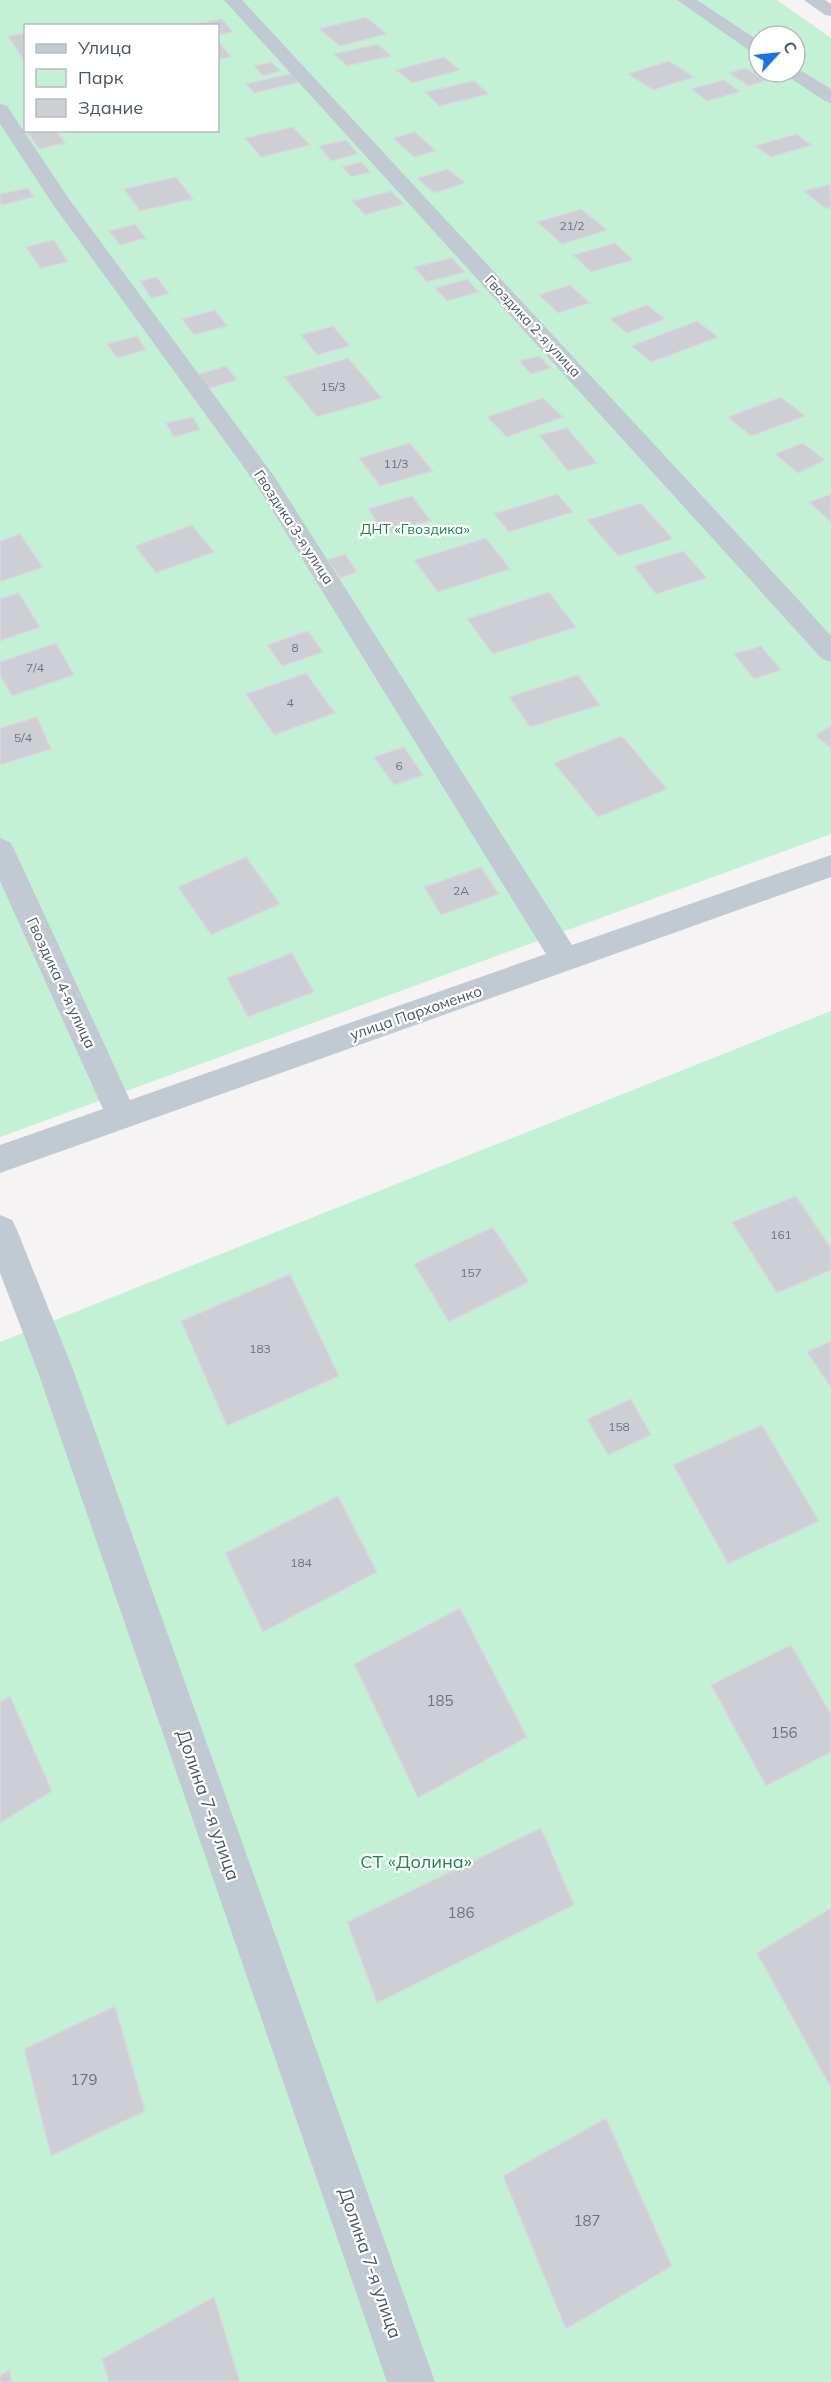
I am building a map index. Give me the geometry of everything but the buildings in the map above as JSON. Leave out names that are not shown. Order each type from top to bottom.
[{"type":"street","name":"Гвоздика 2-я улица","points":[[233,0],[765,578],[831,653]]},
{"type":"street","points":[[686,0],[747,41]]},
{"type":"street","points":[[813,0],[831,11]]},
{"type":"street","points":[[807,82],[831,98]]},
{"type":"street","name":"Гвоздика 3-я улица","points":[[0,110],[61,202],[266,482],[565,960]]},
{"type":"street","name":"Гвоздика 4-я улица","points":[[0,849],[122,1116]]},
{"type":"street","name":"улица Пархоменко","points":[[0,1159],[831,866]]},
{"type":"street","name":"Долина 7-я улица","points":[[0,1230],[56,1372],[411,2382]]},
{"type":"green space","name":"ДНТ «Гвоздика»","points":[[0,0],[777,0],[831,38],[831,834],[0,1137]]},
{"type":"green space","name":"СТ «Долина»","points":[[831,1011],[831,2382],[0,2382],[0,1342]]}]
